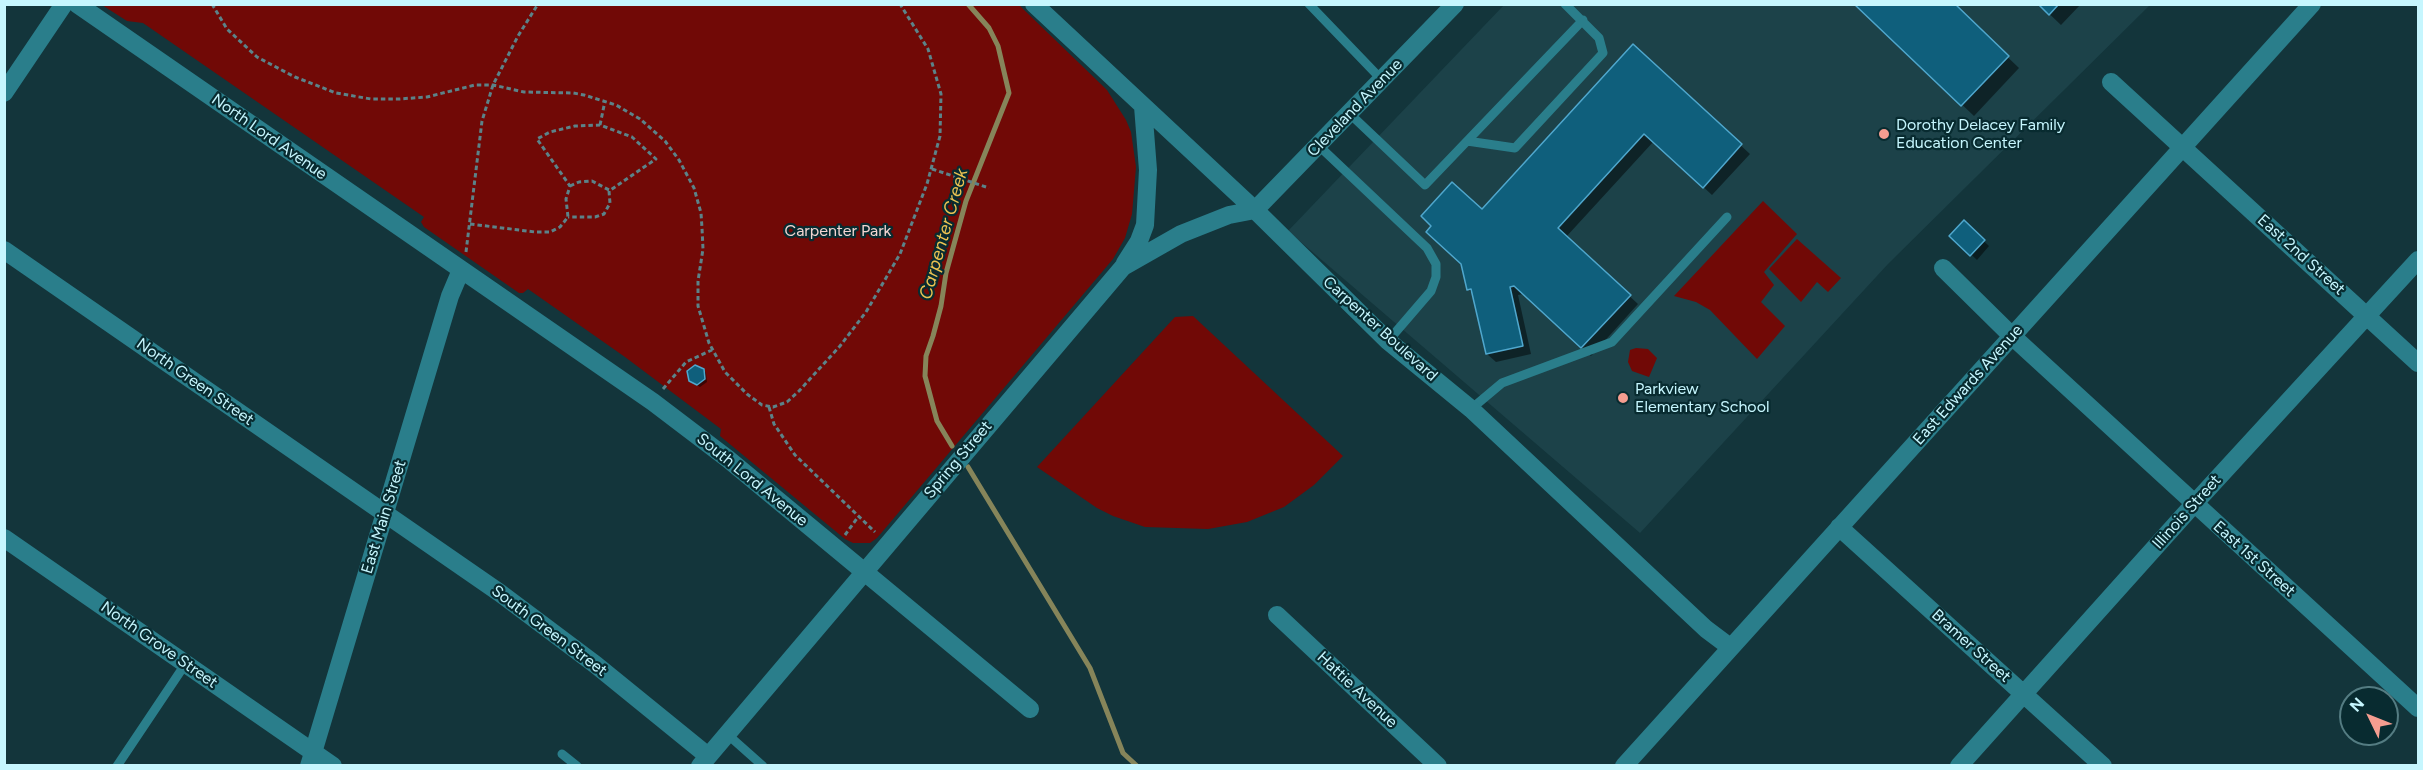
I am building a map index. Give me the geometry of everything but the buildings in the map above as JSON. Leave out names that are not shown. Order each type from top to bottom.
[{"type":"street","points":[[4,93],[64,4]]},
{"type":"street","name":"North Lord Avenue","points":[[77,4],[461,270]]},
{"type":"street","name":"Carpenter Boulevard","points":[[1034,4],[1255,210],[1389,341],[1471,409],[1706,629],[1730,647]]},
{"type":"street","name":"Cleveland Avenue","points":[[1255,210],[1455,4]]},
{"type":"street","name":"East Edwards Avenue","points":[[1624,765],[2312,4]]},
{"type":"street","name":"East 2nd Street","points":[[2111,82],[2418,363]]},
{"type":"street","points":[[1123,267],[1139,241],[1145,225],[1148,170],[1143,106]]},
{"type":"street","name":"Spring Street","points":[[704,761],[1123,267],[1181,234],[1229,215],[1255,210]]},
{"type":"street","name":"North Green Street","points":[[4,250],[386,513]]},
{"type":"street","name":"Illinois Street","points":[[1959,765],[2418,260]]},
{"type":"street","name":"East 1st Street","points":[[1943,268],[2012,336],[2418,708]]},
{"type":"street","name":"South Lord Avenue","points":[[461,270],[653,402],[719,452],[1030,709]]},
{"type":"street","name":"East Main Street","points":[[311,759],[450,296],[461,270]]},
{"type":"street","name":"South Green Street","points":[[386,513],[565,641],[704,761]]},
{"type":"street","name":"Bramer Street","points":[[1839,527],[2103,765]]},
{"type":"street","name":"North Grove Street","points":[[4,538],[186,663],[311,759],[333,765]]},
{"type":"street","name":"Hattie Avenue","points":[[1277,615],[1438,765]]},
{"type":"lane","points":[[1309,4],[1382,80]]},
{"type":"lane","points":[[1467,141],[1515,148],[1602,53],[1599,38],[1565,4]]},
{"type":"lane","points":[[1350,114],[1425,184],[1582,20]]},
{"type":"lane","points":[[1319,146],[1427,248],[1434,259],[1436,277],[1431,291],[1389,341]]},
{"type":"lane","points":[[1471,409],[1502,383],[1611,342],[1727,217]]},
{"type":"lane","points":[[117,765],[186,663]]},
{"type":"lane","points":[[726,734],[763,765]]},
{"type":"lane","points":[[562,754],[577,765]]},
{"type":"path","points":[[212,4],[223,24],[257,57],[295,77],[336,93],[371,99],[408,99],[436,95],[475,85],[493,85],[525,92],[573,93],[605,101],[640,119],[659,134],[680,160],[694,188],[701,213],[703,249],[698,287],[699,312],[712,350],[725,372],[738,386],[757,402],[769,407],[784,404],[799,391],[840,346],[866,312],[890,274],[906,241],[932,169],[941,126],[938,80],[925,42],[900,4]]},
{"type":"path","points":[[461,270],[468,246],[482,121],[493,85],[538,4]]},
{"type":"path","points":[[600,125],[605,101]]},
{"type":"path","points":[[570,186],[537,139],[567,127],[600,125],[632,137],[656,159],[609,191]]},
{"type":"path","points":[[932,169],[989,188]]},
{"type":"path","points":[[470,224],[496,229],[550,232],[560,227],[568,217],[566,199],[570,186],[579,182],[592,181],[609,191]]},
{"type":"path","points":[[568,217],[595,217],[603,214],[610,203],[609,191]]},
{"type":"path","points":[[653,402],[682,366],[690,359],[712,350]]},
{"type":"path","points":[[769,407],[774,424],[795,454],[878,534]]},
{"type":"shaded area","name":"Parkview Elementary School","points":[[1504,5],[2150,5],[1888,264],[1640,533],[1288,231]]},
{"type":"green space","name":"Carpenter Park","points":[[102,5],[1019,5],[1107,90],[1126,120],[1131,132],[1136,167],[1132,214],[1125,238],[1113,259],[877,538],[870,543],[853,543],[845,539],[720,436],[721,429],[625,357],[528,289],[519,293],[424,227],[421,222],[424,217],[143,23],[127,21]]},
{"type":"green space","points":[[1763,201],[1797,234],[1764,272],[1774,285],[1761,302],[1785,326],[1757,359],[1710,310],[1696,302],[1674,296]]},
{"type":"green space","points":[[1797,239],[1841,278],[1828,292],[1817,282],[1801,302],[1769,269]]},
{"type":"green space","points":[[1193,316],[1343,456],[1314,485],[1284,507],[1247,522],[1208,529],[1145,527],[1097,508],[1037,467],[1175,317]]},
{"type":"green space","points":[[1648,349],[1657,358],[1649,377],[1632,371],[1628,362],[1630,350]]},
{"type":"waterway","name":"Carpenter Creek","points":[[952,446],[937,421],[925,376],[926,356],[941,306],[946,273],[966,201],[1009,93],[998,46],[989,28],[968,4]]},
{"type":"waterway","name":"Carpenter Creek","points":[[968,467],[1090,668],[1123,753],[1137,766]]},
{"type":"place","name":"Dorothy Delacey Family Education Center","points":[[1884,134]]},
{"type":"place","name":"Parkview Elementary School","points":[[1623,398]]}]
